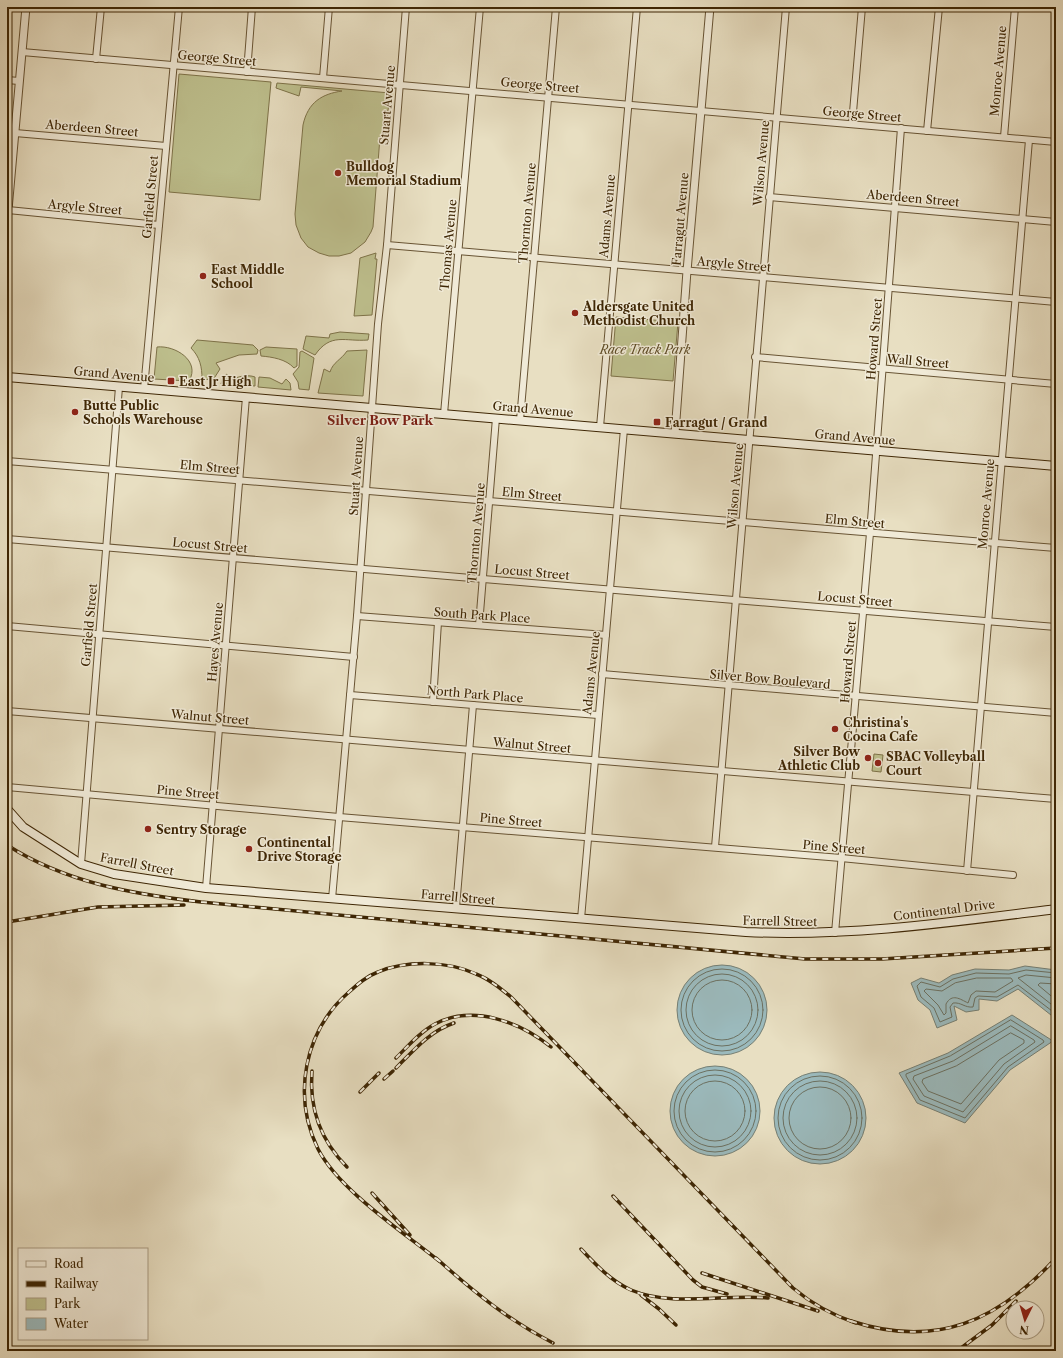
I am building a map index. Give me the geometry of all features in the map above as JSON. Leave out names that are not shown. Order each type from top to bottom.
[{"type":"main road","name":"Grand Avenue","points":[[7,377],[1056,466]]},
{"type":"main road","points":[[7,809],[23,827],[81,864]]},
{"type":"main road","name":"Farrell Street","points":[[81,864],[114,874],[206,888],[746,932],[804,934],[835,933]]},
{"type":"main road","name":"Continental Drive","points":[[835,933],[896,929],[1056,909]]},
{"type":"street","points":[[7,221],[10,155],[15,132],[18,81],[26,7]]},
{"type":"street","points":[[96,59],[101,7]]},
{"type":"street","name":"Garfield Street","points":[[144,389],[179,7]]},
{"type":"street","points":[[247,72],[252,7]]},
{"type":"street","points":[[323,78],[329,7]]},
{"type":"street","name":"Stuart Avenue","points":[[332,899],[354,656],[367,491],[371,408],[378,324],[387,245],[406,7]]},
{"type":"street","name":"Thomas Avenue","points":[[444,414],[480,7]]},
{"type":"street","name":"Thornton Avenue","points":[[520,420],[556,7]]},
{"type":"street","name":"Adams Avenue","points":[[600,427],[637,7]]},
{"type":"street","name":"Farragut Avenue","points":[[674,433],[686,271],[710,7]]},
{"type":"street","name":"Wilson Avenue","points":[[715,847],[730,686],[742,523],[750,440],[755,357],[786,7]]},
{"type":"street","points":[[852,124],[862,7]]},
{"type":"street","points":[[927,131],[939,7]]},
{"type":"street","name":"Monroe Avenue","points":[[1004,138],[1015,7]]},
{"type":"street","name":"George Street","points":[[22,52],[473,90],[1056,142]]},
{"type":"street","points":[[7,80],[18,81]]},
{"type":"street","name":"Howard Street","points":[[835,933],[870,533],[901,128]]},
{"type":"street","name":"Aberdeen Street","points":[[15,132],[166,146]]},
{"type":"street","name":"Monroe Avenue","points":[[967,871],[1007,380],[1023,219],[1029,140]]},
{"type":"street","name":"Aberdeen Street","points":[[769,197],[1056,222]]},
{"type":"street","name":"Argyle Street","points":[[8,210],[159,225]]},
{"type":"street","name":"Argyle Street","points":[[387,245],[534,259],[1056,302]]},
{"type":"street","name":"Wall Street","points":[[755,357],[1056,384]]},
{"type":"street","name":"Garfield Street","points":[[81,864],[119,387]]},
{"type":"street","name":"Hayes Avenue","points":[[206,888],[246,397]]},
{"type":"street","name":"Thornton Avenue","points":[[480,625],[496,418]]},
{"type":"street","name":"Adams Avenue","points":[[581,919],[624,429]]},
{"type":"street","name":"Elm Street","points":[[7,461],[1056,548]]},
{"type":"street","name":"Locust Street","points":[[7,539],[1056,627]]},
{"type":"street","name":"South Park Place","points":[[357,616],[606,635]]},
{"type":"street","points":[[433,702],[438,622]]},
{"type":"street","points":[[7,626],[354,656]]},
{"type":"street","name":"Silver Bow Boulevard","points":[[602,674],[1056,713]]},
{"type":"street","name":"North Park Place","points":[[350,695],[598,715]]},
{"type":"street","points":[[456,908],[473,705]]},
{"type":"street","name":"Walnut Street","points":[[7,711],[1056,799]]},
{"type":"street","name":"Pine Street","points":[[7,787],[339,817],[841,858],[1013,875]]},
{"type":"green space","points":[[179,74],[271,82],[260,200],[169,192]]},
{"type":"green space","points":[[277,83],[390,93],[385,137],[380,137],[373,227],[365,242],[351,253],[339,256],[329,256],[308,247],[301,238],[296,225],[295,214],[305,117],[308,110],[317,100],[328,94],[342,91],[301,87],[299,96],[276,88]]},
{"type":"green space","points":[[376,253],[375,259],[377,259],[372,315],[354,316],[360,258]]},
{"type":"green space","name":"Race Track Park","points":[[616,317],[678,322],[673,381],[611,376]]},
{"type":"green space","points":[[340,332],[369,334],[368,340],[333,341],[327,343],[315,355],[303,349],[306,336],[329,338],[330,334]]},
{"type":"green space","points":[[197,340],[253,345],[258,350],[257,354],[239,355],[216,363],[220,369],[213,380],[202,379],[200,362],[197,355],[191,348]]},
{"type":"green space","points":[[157,347],[164,347],[178,352],[189,361],[192,367],[192,374],[189,381],[154,379]]},
{"type":"green space","points":[[266,347],[297,349],[297,366],[294,368],[287,362],[261,356],[260,350]]},
{"type":"green space","points":[[367,350],[363,396],[318,393],[324,369],[330,372],[333,366],[347,351]]},
{"type":"green space","points":[[302,351],[314,358],[309,390],[299,389],[298,382],[293,374],[299,367],[300,352]]},
{"type":"green space","points":[[227,374],[229,380],[246,376],[255,377],[255,386],[221,384],[223,377]]},
{"type":"green space","points":[[259,377],[270,378],[282,384],[286,379],[290,383],[291,390],[258,387]]},
{"type":"green space","name":"SBAC Volleyball Court","points":[[874,754],[883,755],[881,772],[872,771]]},
{"type":"water","points":[[722,965],[739,968],[754,978],[764,993],[767,1010],[764,1027],[754,1042],[739,1052],[722,1055],[705,1052],[690,1042],[680,1027],[677,1010],[680,993],[690,978],[705,968]]},
{"type":"water","points":[[1025,966],[1056,970],[1056,1019],[1018,989],[997,1001],[979,999],[979,1010],[966,1012],[954,1006],[957,1020],[937,1028],[930,1010],[918,1000],[911,983],[921,978],[939,983],[952,975],[975,969],[1009,970]]},
{"type":"water","points":[[1012,1015],[1053,1041],[1010,1070],[965,1123],[917,1103],[899,1073],[948,1053]]},
{"type":"water","points":[[715,1066],[732,1070],[747,1079],[756,1094],[760,1111],[756,1128],[747,1143],[732,1152],[715,1156],[698,1152],[683,1143],[674,1128],[670,1111],[674,1094],[683,1079],[698,1070]]},
{"type":"water","points":[[820,1072],[838,1075],[853,1085],[863,1100],[866,1118],[863,1136],[853,1151],[838,1161],[820,1164],[802,1161],[787,1151],[777,1136],[774,1118],[777,1100],[787,1085],[802,1075]]},
{"type":"railway","points":[[7,845],[29,858],[76,878],[101,885],[150,895],[201,902],[805,959],[882,959],[1056,948]]},
{"type":"railway","points":[[7,922],[98,907],[184,905]]},
{"type":"railway","points":[[439,1261],[373,1210],[341,1180],[318,1149],[310,1129],[306,1108],[305,1086],[307,1065],[313,1045],[322,1026],[334,1008],[363,980],[378,972],[402,965],[440,964],[465,970],[485,978],[511,997],[793,1288],[807,1299],[823,1308],[856,1323]]},
{"type":"railway","points":[[396,1058],[430,1027],[450,1018],[465,1016],[480,1016],[511,1023],[539,1038],[551,1047]]},
{"type":"railway","points":[[396,1068],[430,1036],[445,1026],[454,1023]]},
{"type":"railway","points":[[312,1071],[313,1098],[319,1123],[330,1146],[347,1167]]},
{"type":"railway","points":[[384,1079],[393,1071]]},
{"type":"railway","points":[[360,1092],[379,1073]]},
{"type":"railway","points":[[372,1193],[410,1235]]},
{"type":"railway","points":[[613,1196],[693,1280],[702,1287],[727,1294]]},
{"type":"railway","points":[[581,1249],[598,1267],[617,1282],[631,1290],[647,1295],[681,1299],[768,1298]]},
{"type":"railway","points":[[436,1258],[492,1305],[521,1325],[553,1343]]},
{"type":"railway","points":[[851,1321],[882,1329],[911,1332],[938,1330],[964,1324],[988,1313],[1011,1298],[1034,1280],[1056,1258]]},
{"type":"railway","points":[[702,1273],[818,1311]]},
{"type":"railway","points":[[641,1295],[676,1325]]},
{"type":"railway","points":[[957,1351],[992,1325],[1005,1312]]},
{"type":"place","name":"Bulldog Memorial Stadium","points":[[338,173]]},
{"type":"place","name":"East Middle School","points":[[203,276]]},
{"type":"place","name":"Aldersgate United Methodist Church","points":[[575,313]]},
{"type":"place","name":"East Jr High","points":[[171,381]]},
{"type":"place","name":"Butte Public Schools Warehouse","points":[[75,412]]},
{"type":"place","name":"Farragut / Grand","points":[[657,422]]},
{"type":"place","name":"Christina's Cocina Cafe","points":[[835,729]]},
{"type":"place","name":"Silver Bow Athletic Club","points":[[868,758]]},
{"type":"place","name":"SBAC Volleyball Court","points":[[878,763]]},
{"type":"place","name":"Sentry Storage","points":[[148,829]]},
{"type":"place","name":"Continental Drive Storage","points":[[249,849]]},
{"type":"district","name":"Silver Bow Park","points":[[380,420]]}]
